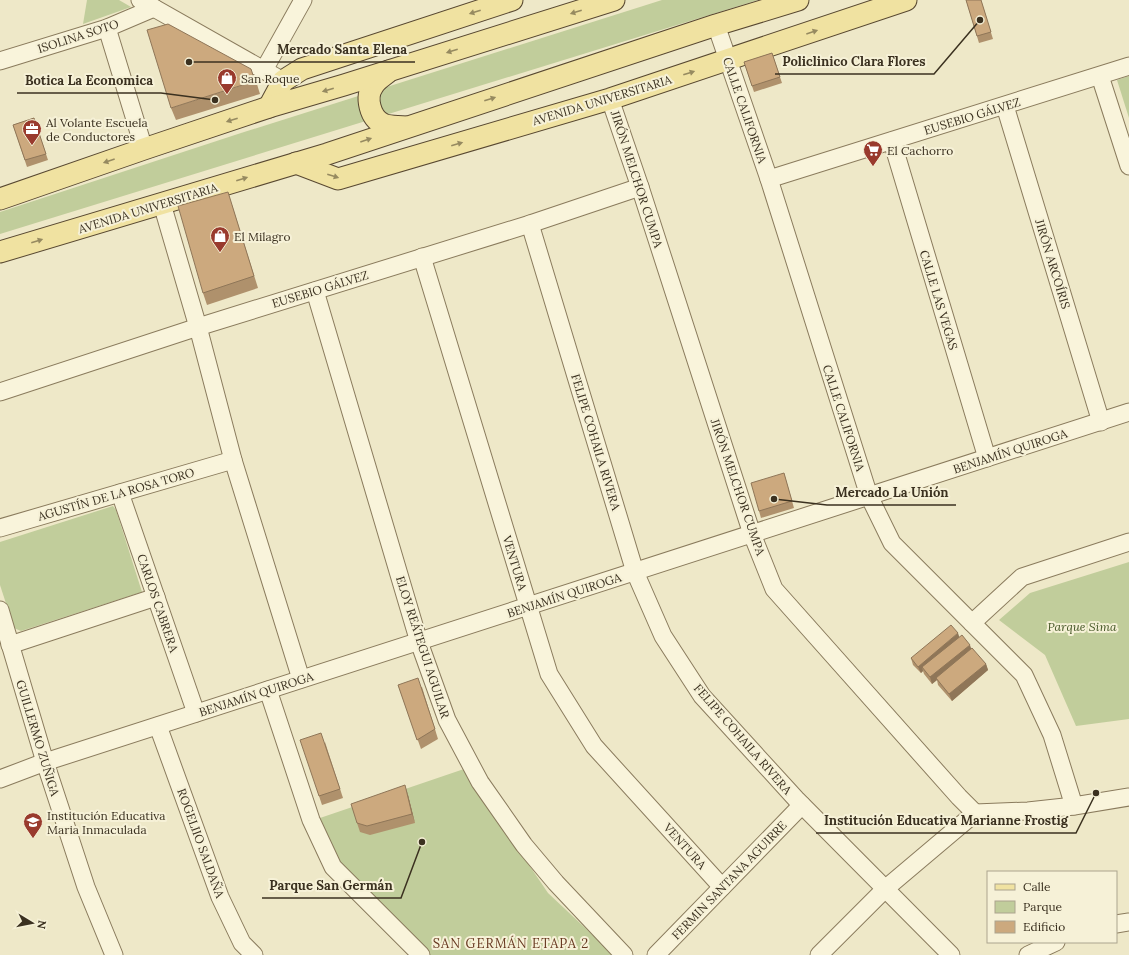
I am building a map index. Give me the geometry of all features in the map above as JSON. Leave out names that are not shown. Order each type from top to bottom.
[{"type":"main road","points":[[269,107],[283,81],[302,69],[512,0]]},
{"type":"main road","points":[[0,199],[269,107],[344,85],[614,0]]},
{"type":"main road","name":"AVENIDA UNIVERSITARIA","points":[[0,252],[296,163],[716,25],[798,0]]},
{"type":"main road","name":"AVENIDA UNIVERSITARIA","points":[[296,163],[338,179],[610,99],[906,0]]},
{"type":"main road","points":[[391,70],[373,86],[369,98],[371,110],[377,121],[384,125],[404,127]]},
{"type":"street","points":[[140,0],[283,81]]},
{"type":"street","points":[[264,70],[303,0]]},
{"type":"street","name":"ISOLINA SOTO","points":[[0,61],[107,28],[154,8]]},
{"type":"street","name":"CALLE CALIFORNIA","points":[[716,25],[769,179],[869,496],[892,543],[1024,675],[1052,735],[1074,806]]},
{"type":"street","points":[[107,28],[144,149]]},
{"type":"street","name":"EUSEBIO GÁLVEZ","points":[[769,179],[1129,66]]},
{"type":"street","points":[[1100,76],[1129,166]]},
{"type":"street","name":"JIRÓN MELCHOR CUMPA","points":[[610,99],[640,187],[752,534],[774,589],[959,797],[975,813]]},
{"type":"street","name":"JIRÓN ARCOÍRIS","points":[[1005,106],[1101,422]]},
{"type":"street","name":"CALLE LAS VEGAS","points":[[892,141],[987,458]]},
{"type":"street","name":"EUSEBIO GÁLVEZ","points":[[0,392],[198,327],[530,224],[640,187]]},
{"type":"street","points":[[162,204],[198,327],[233,460],[301,680]]},
{"type":"street","name":"FELIPE COHAILA RIVERA","points":[[530,224],[635,572],[663,636],[702,696],[802,805],[951,955]]},
{"type":"street","name":"VENTURA","points":[[422,257],[549,674],[594,746],[722,887]]},
{"type":"street","name":"ELOY REÁTEGUI AGUILAR","points":[[315,291],[419,642],[447,720],[480,782],[524,845],[556,883],[624,955]]},
{"type":"street","name":"BENJAMÍN QUIROGA","points":[[0,779],[45,762],[1129,412]]},
{"type":"street","name":"AGUSTÍN DE LA ROSA TORO","points":[[0,528],[233,460]]},
{"type":"street","name":"CARLOS CABRERA","points":[[120,493],[196,713]]},
{"type":"street","points":[[972,623],[1022,577],[1129,542]]},
{"type":"street","points":[[10,644],[156,597]]},
{"type":"street","name":"GUILLERMO ZUÑIGA","points":[[0,610],[45,762],[86,887],[114,955]]},
{"type":"street","points":[[268,690],[311,820],[332,867],[421,955]]},
{"type":"street","name":"ROGELIIO SALDAÑA","points":[[158,726],[220,897],[242,943],[254,955]]},
{"type":"street","points":[[819,955],[885,889],[975,813],[1028,811],[1074,806],[1129,797]]},
{"type":"street","name":"FERMIN SANTANA AGUIRRE","points":[[656,955],[802,805]]},
{"type":"street","points":[[1117,924],[1129,922]]},
{"type":"street","points":[[1028,955],[1054,943]]},
{"type":"green space","points":[[87,0],[119,0],[131,7],[83,24]]},
{"type":"green space","points":[[662,0],[758,0],[0,234],[0,212],[241,133]]},
{"type":"green space","points":[[1129,76],[1129,118],[1117,80]]},
{"type":"green space","points":[[113,506],[116,510],[142,592],[21,631],[14,628],[0,585],[0,542]]},
{"type":"green space","name":"Parque Sima","points":[[1129,562],[1129,719],[1076,726],[1045,655],[999,620],[1030,593]]},
{"type":"green space","points":[[464,769],[548,893],[614,955],[429,955],[339,866],[320,818]]},
{"type":"building","points":[[966,0],[981,0],[991,32],[977,36]]},
{"type":"building","points":[[168,24],[251,69],[255,81],[171,108],[147,30]]},
{"type":"building","points":[[772,53],[780,77],[752,86],[744,62]]},
{"type":"building","name":"Al Volante Escuela de Conductores","points":[[34,118],[46,154],[25,160],[13,125]]},
{"type":"building","name":"El Milagro","points":[[228,192],[254,276],[203,293],[178,206]]},
{"type":"building","points":[[784,473],[792,501],[759,511],[751,483]]},
{"type":"building","points":[[951,625],[958,633],[918,667],[911,658]]},
{"type":"building","points":[[962,635],[970,645],[930,677],[922,667]]},
{"type":"building","points":[[972,648],[986,664],[949,694],[936,678]]},
{"type":"building","points":[[418,678],[435,729],[417,740],[398,685]]},
{"type":"building","points":[[321,733],[340,789],[319,796],[300,740]]},
{"type":"building","points":[[405,785],[412,814],[367,826],[357,823],[351,804]]},
{"type":"place","name":"Policlinico Clara Flores","points":[[980,20]]},
{"type":"place","name":"Mercado Santa Elena","points":[[189,62]]},
{"type":"place","name":"San Roque","points":[[227,95]]},
{"type":"place","name":"Botica La Economica","points":[[215,100]]},
{"type":"place","name":"Al Volante Escuela de Conductores","points":[[32,146]]},
{"type":"place","name":"El Cachorro","points":[[873,167]]},
{"type":"place","name":"El Milagro","points":[[220,253]]},
{"type":"place","name":"Mercado La Unión","points":[[774,499]]},
{"type":"place","name":"Institución Educativa Marianne Frostig","points":[[1096,793]]},
{"type":"place","name":"Institución Educativa Maria Inmaculada","points":[[33,839]]},
{"type":"place","name":"Parque San Germán","points":[[422,842]]},
{"type":"district","name":"SAN GERMÁN ETAPA 2","points":[[511,943]]}]
